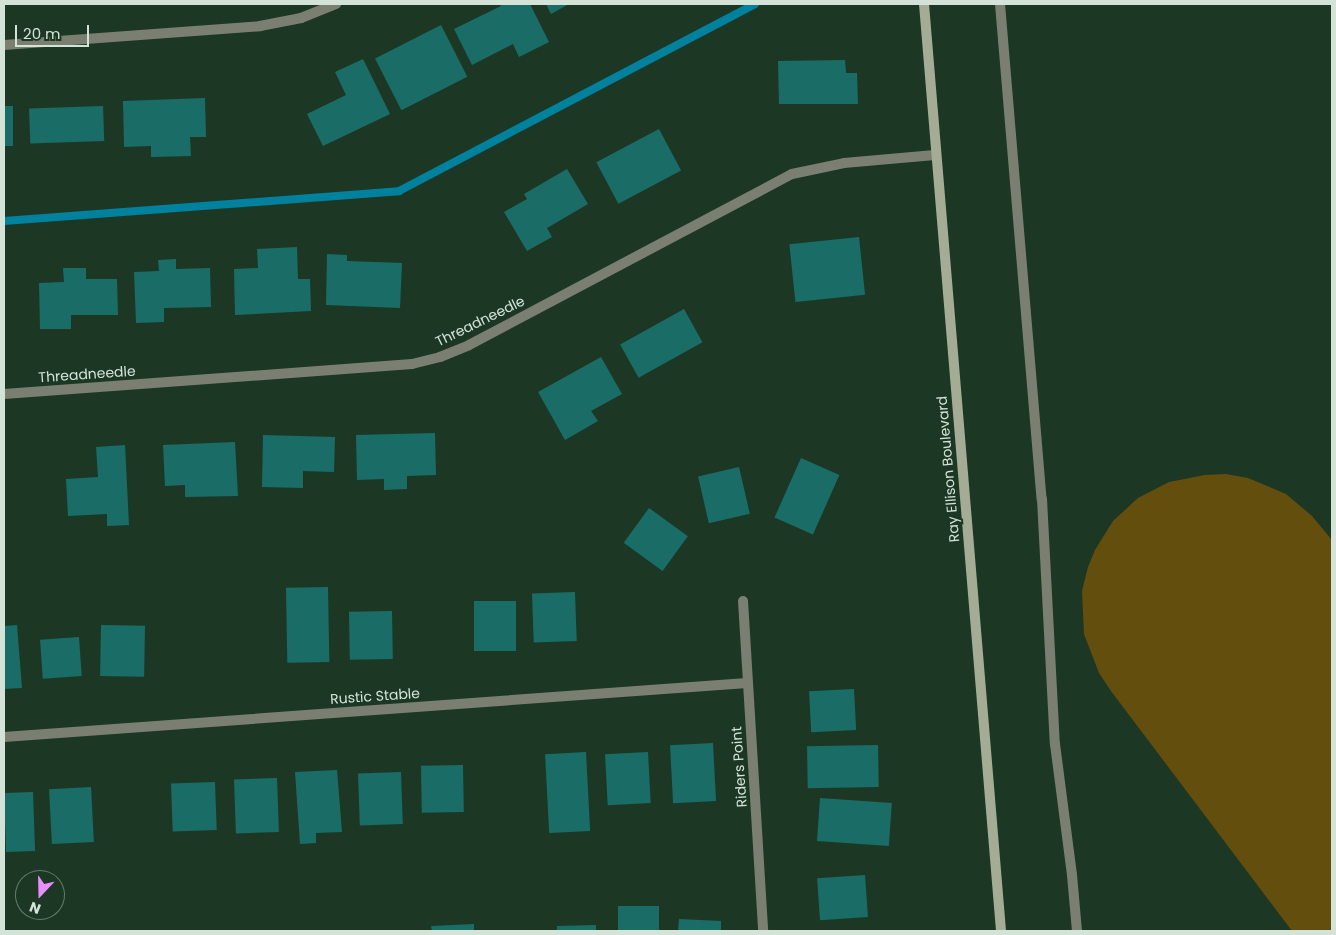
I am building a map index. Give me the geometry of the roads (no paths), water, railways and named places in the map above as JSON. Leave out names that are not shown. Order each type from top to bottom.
[{"type":"street","points":[[4,45],[260,26],[301,18],[336,4]]},
{"type":"street","name":"Ray Ellison Boulevard","points":[[924,4],[1000,931]]},
{"type":"street","points":[[1000,4],[1042,499],[1055,744],[1072,875],[1076,931]]},
{"type":"street","name":"Threadneedle","points":[[4,394],[412,364],[440,357],[469,345],[792,174],[844,163],[935,155]]},
{"type":"street","name":"Riders Point","points":[[742,601],[763,931]]},
{"type":"street","name":"Rustic Stable","points":[[4,737],[748,683]]},
{"type":"waterway","points":[[4,221],[399,191],[755,4]]}]
